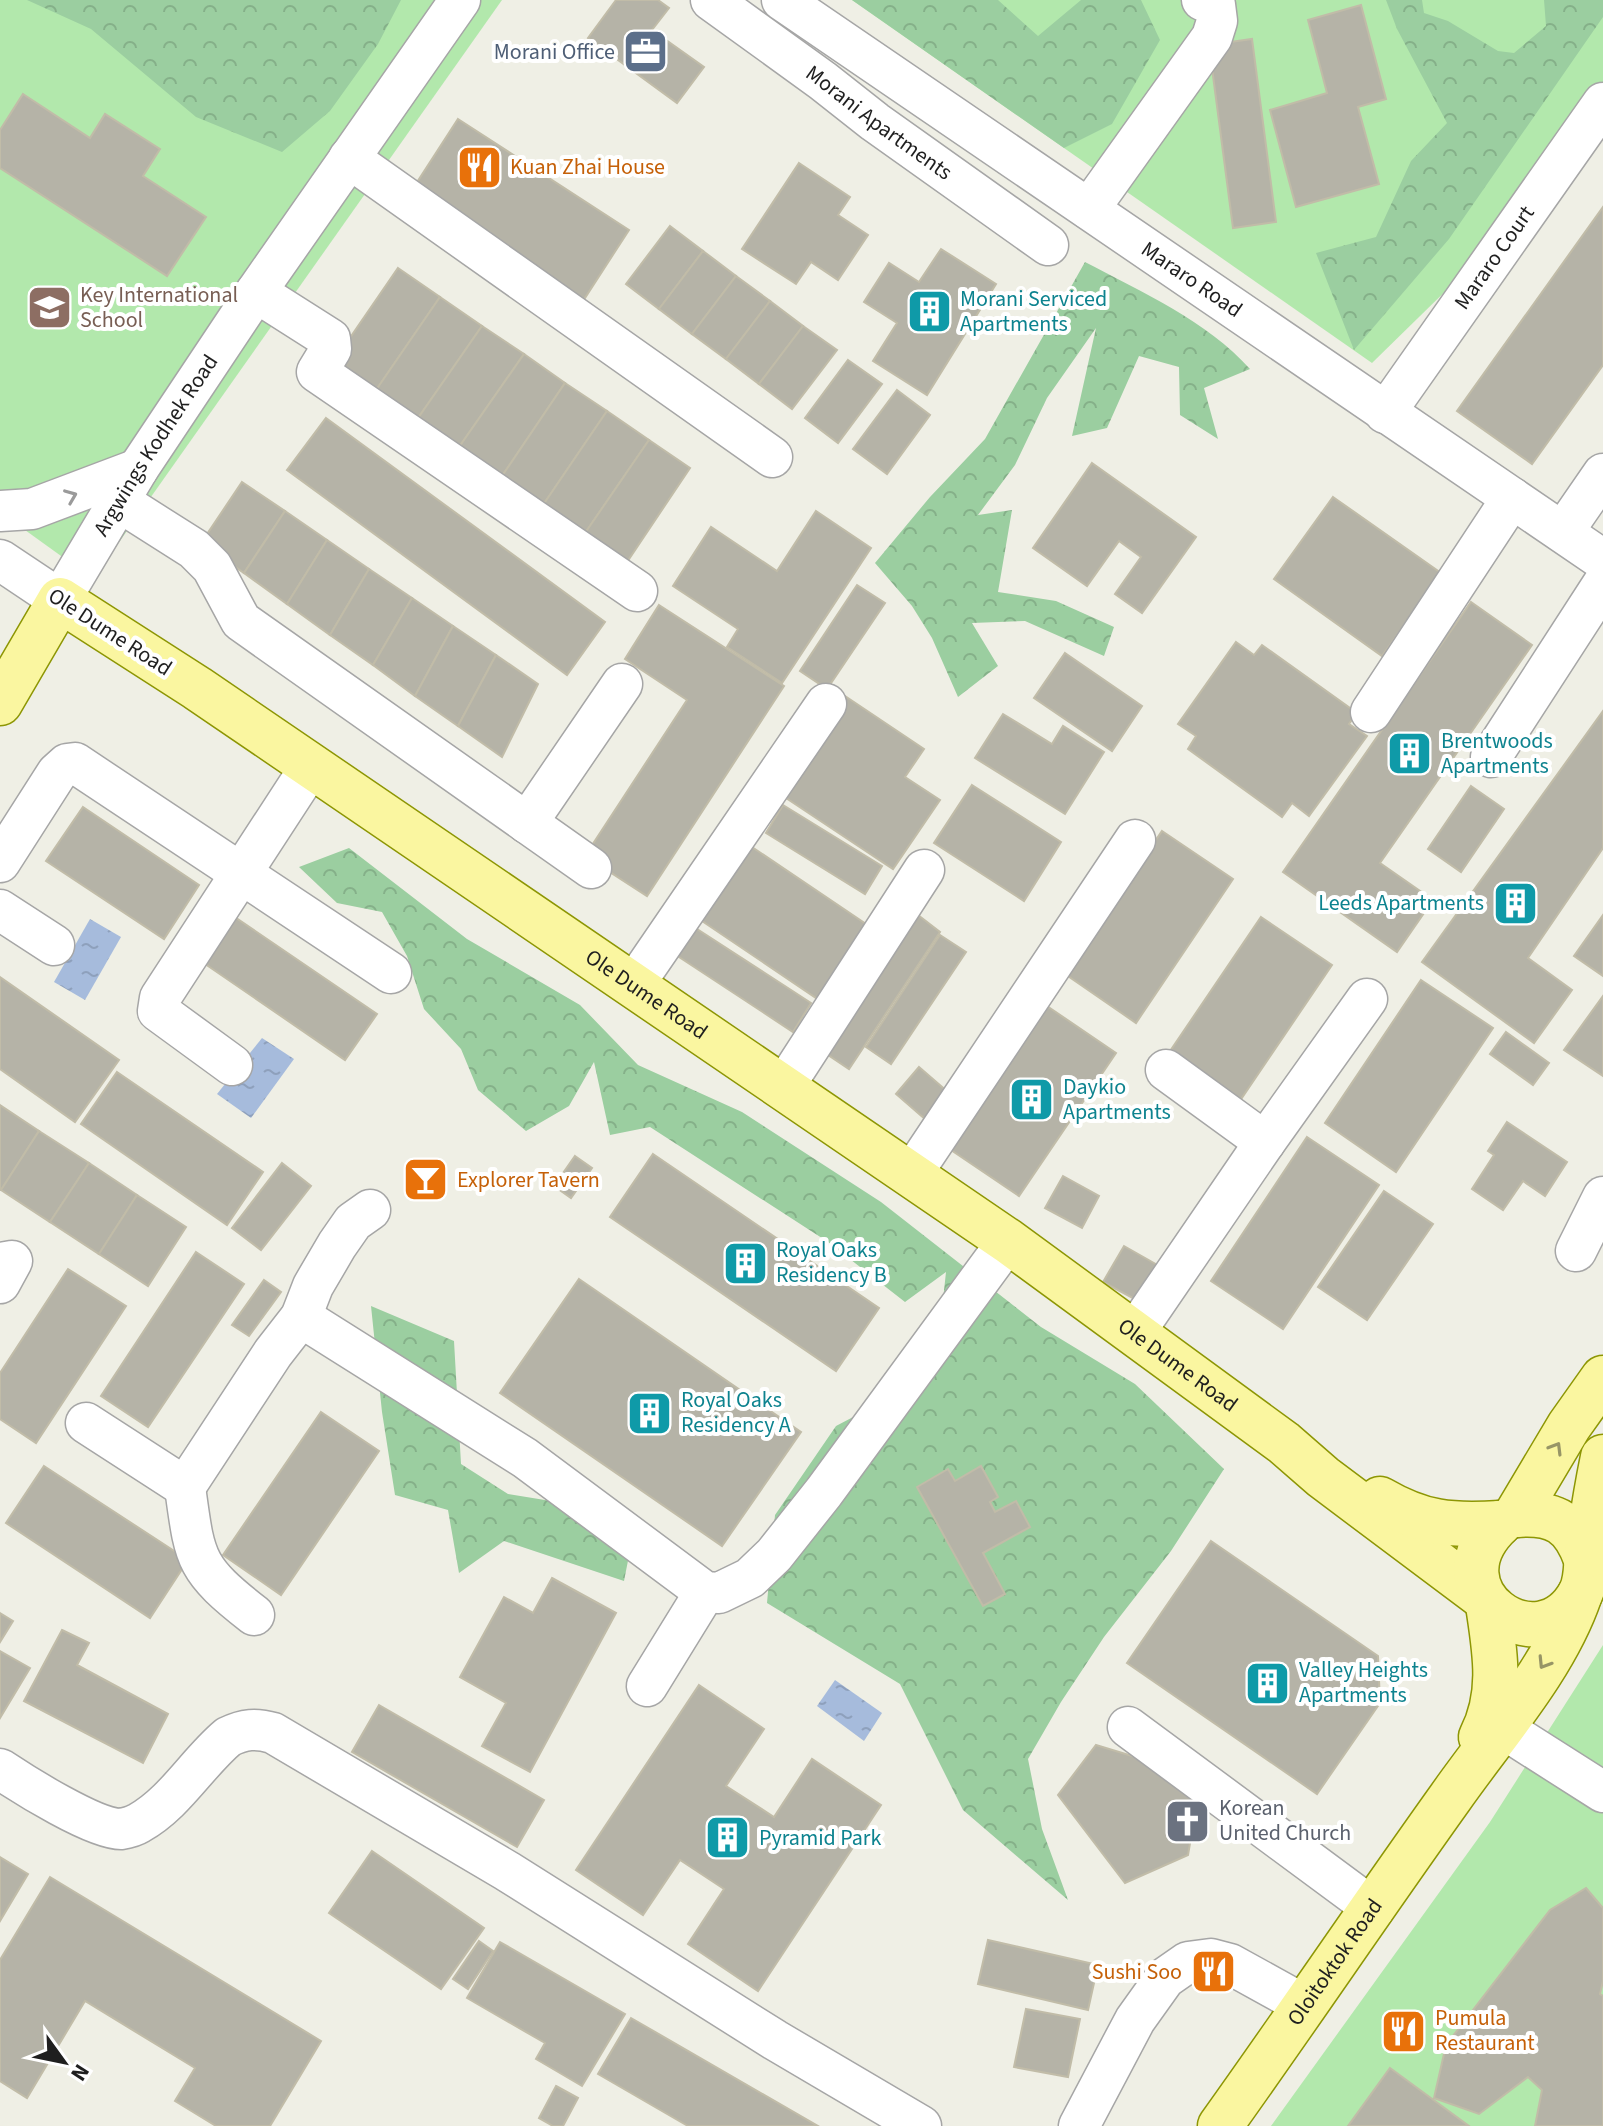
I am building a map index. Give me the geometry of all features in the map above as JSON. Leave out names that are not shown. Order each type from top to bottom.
[{"type":"main road","name":"Argwings Kodhek Road","points":[[0,703],[60,600]]},
{"type":"main road","name":"Ole Dume Road","points":[[60,600],[311,766],[1008,1241],[1284,1443]]},
{"type":"main road","points":[[1448,1800],[1486,1728],[1495,1698],[1498,1672],[1486,1601],[1477,1581],[1477,1557],[1488,1534],[1508,1519],[1603,1378]]},
{"type":"main road","points":[[1284,1443],[1407,1513],[1430,1521],[1457,1526],[1535,1513],[1553,1517],[1569,1527],[1580,1542],[1583,1577],[1569,1609],[1554,1620],[1537,1625],[1502,1617],[1486,1601],[1323,1477],[1284,1443]]},
{"type":"main road","points":[[1448,1800],[1523,1698],[1572,1617],[1583,1577],[1603,1457]]},
{"type":"main road","name":"Oloitoktok Road","points":[[1220,2126],[1448,1800]]},
{"type":"street","name":"Argwings Kodhek Road","points":[[60,600],[129,486],[256,292],[460,0]]},
{"type":"street","name":"Morani Apartments","points":[[711,0],[1048,245]]},
{"type":"street","name":"Mararo Road","points":[[782,0],[1603,560]]},
{"type":"street","points":[[1089,209],[1212,37],[1217,21],[1215,5],[1202,0]]},
{"type":"street","name":"Mararo Court","points":[[1385,413],[1603,103]]},
{"type":"street","points":[[349,158],[772,457]]},
{"type":"street","points":[[256,292],[330,339],[331,349],[317,372],[637,591]]},
{"type":"street","points":[[1563,532],[1603,474]]},
{"type":"street","points":[[0,511],[32,509],[129,486],[212,567],[241,621],[591,868]]},
{"type":"street","points":[[1371,712],[1512,498]]},
{"type":"street","name":"Ole Dume Road","points":[[0,560],[60,600]]},
{"type":"street","points":[[1491,757],[1603,584]]},
{"type":"street","points":[[527,823],[622,684]]},
{"type":"street","points":[[633,986],[826,704]]},
{"type":"street","points":[[0,862],[57,773],[67,764],[75,763],[391,973]]},
{"type":"street","points":[[232,1065],[158,1011],[160,998],[311,766]]},
{"type":"street","points":[[911,1175],[1135,840]]},
{"type":"street","points":[[783,1088],[924,870]]},
{"type":"street","points":[[0,910],[54,945]]},
{"type":"street","points":[[1135,1332],[1367,999]]},
{"type":"street","points":[[1166,1070],[1265,1142]]},
{"type":"street","points":[[1576,1251],[1603,1197]]},
{"type":"street","points":[[254,1615],[216,1585],[196,1555],[185,1487],[273,1353],[301,1317],[313,1286],[337,1245],[353,1222],[370,1210]]},
{"type":"street","points":[[301,1317],[525,1458],[705,1592],[719,1593],[750,1578],[774,1555],[824,1492],[1008,1241]]},
{"type":"street","points":[[0,1263],[12,1261],[0,1283]]},
{"type":"street","points":[[86,1423],[185,1487]]},
{"type":"street","points":[[647,1686],[705,1592]]},
{"type":"street","points":[[1128,1727],[1374,1909]]},
{"type":"street","points":[[1501,1727],[1603,1792]]},
{"type":"street","points":[[0,1769],[92,1820],[120,1829],[148,1817],[228,1737],[240,1730],[256,1729],[273,1733],[494,1863],[775,2040],[921,2126]]},
{"type":"street","points":[[1079,2126],[1135,2020],[1165,1978],[1188,1962],[1211,1959],[1230,1964],[1306,2006]]},
{"type":"green space","points":[[0,0],[502,0],[93,579],[0,512]]},
{"type":"green space","points":[[27,0],[401,0],[378,44],[330,111],[282,152],[196,117],[91,29]]},
{"type":"green space","points":[[852,0],[1603,0],[1603,137],[1372,363]]},
{"type":"green space","points":[[852,0],[998,0],[1038,36],[1081,0],[1141,0],[1160,40],[1112,124],[1064,148]]},
{"type":"green space","points":[[1386,0],[1422,0],[1424,13],[1448,21],[1498,51],[1514,53],[1546,26],[1544,0],[1603,0],[1603,17],[1449,239],[1354,350],[1316,253],[1376,237],[1411,161],[1447,123],[1397,29]]},
{"type":"green space","points":[[1085,262],[1194,322],[1250,369],[1204,388],[1218,439],[1180,415],[1179,367],[1139,356],[1107,428],[1072,436],[1096,328],[1047,398],[1015,465],[978,515],[1012,510],[998,592],[1056,601],[1114,627],[1104,656],[1025,621],[972,623],[998,666],[958,697],[932,638],[912,606],[875,563],[930,497],[985,439]]},
{"type":"green space","points":[[349,848],[467,939],[580,1005],[638,1065],[742,1112],[881,1202],[1041,1327],[1135,1384],[1224,1469],[1171,1551],[1104,1637],[1028,1759],[1042,1829],[1068,1900],[963,1810],[900,1684],[767,1603],[775,1515],[836,1426],[935,1374],[946,1272],[905,1302],[828,1242],[650,1127],[610,1135],[594,1062],[569,1106],[526,1131],[478,1090],[461,1049],[424,1009],[407,956],[382,912],[337,903],[299,867]]},
{"type":"green space","points":[[371,1306],[454,1341],[461,1464],[508,1494],[637,1515],[624,1581],[504,1541],[459,1573],[448,1510],[395,1495],[382,1412]]},
{"type":"green space","points":[[1603,1645],[1603,2126],[1271,2126],[1490,1822]]},
{"type":"water","points":[[90,919],[121,937],[85,1000],[54,982]]},
{"type":"water","points":[[262,1038],[294,1059],[251,1118],[217,1094]]},
{"type":"water","points":[[835,1680],[882,1713],[864,1741],[817,1706]]},
{"type":"building","name":"Morani Office","points":[[616,0],[658,0],[669,8],[652,30],[704,67],[677,103],[588,38]]},
{"type":"building","points":[[1361,5],[1386,99],[1358,107],[1379,184],[1296,207],[1270,110],[1327,93],[1308,20]]},
{"type":"building","points":[[1252,39],[1276,222],[1233,228],[1209,45]]},
{"type":"building","points":[[23,94],[90,138],[105,114],[160,149],[143,176],[206,217],[167,276],[0,168],[0,130]]},
{"type":"building","points":[[458,119],[629,230],[583,301],[412,190]]},
{"type":"building","points":[[799,163],[850,197],[838,215],[868,235],[838,280],[811,262],[796,284],[742,249]]},
{"type":"building","points":[[1603,207],[1603,365],[1532,464],[1457,411]]},
{"type":"building","points":[[670,226],[703,251],[659,309],[626,284]]},
{"type":"building","name":"Morani Serviced Apartments","points":[[941,249],[996,284],[927,395],[873,361],[897,323],[864,302],[889,263],[919,282]]},
{"type":"building","points":[[703,251],[736,276],[692,334],[659,309]]},
{"type":"building","points":[[398,268],[440,297],[374,393],[332,364]]},
{"type":"building","points":[[736,276],[770,301],[726,359],[692,334]]},
{"type":"building","points":[[440,297],[482,326],[416,421],[374,393]]},
{"type":"building","points":[[770,301],[803,326],[759,384],[726,359]]},
{"type":"building","points":[[482,326],[524,354],[457,450],[416,421]]},
{"type":"building","points":[[803,326],[837,350],[792,409],[759,384]]},
{"type":"building","points":[[524,354],[565,383],[500,479],[457,450]]},
{"type":"building","points":[[848,360],[882,384],[838,443],[805,418]]},
{"type":"building","points":[[565,383],[607,411],[541,508],[500,479]]},
{"type":"building","points":[[897,390],[930,415],[887,474],[853,449]]},
{"type":"building","points":[[607,411],[649,440],[583,536],[541,508]]},
{"type":"building","points":[[326,418],[605,622],[567,675],[287,470]]},
{"type":"building","points":[[649,440],[690,468],[625,565],[583,536]]},
{"type":"building","points":[[1092,463],[1196,537],[1142,613],[1115,594],[1141,557],[1119,541],[1087,586],[1033,548]]},
{"type":"building","points":[[242,482],[285,511],[244,573],[201,543]]},
{"type":"building","points":[[1333,497],[1441,573],[1382,656],[1274,579]]},
{"type":"building","points":[[285,511],[327,540],[287,604],[244,573]]},
{"type":"building","points":[[816,511],[871,548],[782,683],[727,647],[738,629],[673,586],[711,527],[777,571]]},
{"type":"building","points":[[327,540],[369,569],[330,635],[287,604]]},
{"type":"building","points":[[369,569],[412,598],[373,665],[330,635]]},
{"type":"building","points":[[857,585],[885,603],[827,689],[800,671]]},
{"type":"building","points":[[412,598],[453,626],[415,696],[373,665]]},
{"type":"building","name":"Brentwoods Apartments","points":[[1471,602],[1532,645],[1380,863],[1433,900],[1397,952],[1283,872]]},
{"type":"building","points":[[659,605],[784,686],[647,896],[585,856],[687,700],[625,659]]},
{"type":"building","points":[[453,626],[496,655],[458,726],[415,696]]},
{"type":"building","points":[[1236,642],[1254,655],[1262,645],[1357,713],[1349,724],[1367,736],[1309,816],[1292,803],[1282,817],[1188,749],[1196,736],[1178,724]]},
{"type":"building","points":[[1065,653],[1142,706],[1112,751],[1034,698]]},
{"type":"building","points":[[496,655],[538,684],[502,757],[458,726]]},
{"type":"building","points":[[845,696],[924,749],[905,777],[940,800],[893,869],[780,794]]},
{"type":"building","name":"Leeds Apartments","points":[[1603,711],[1603,848],[1528,958],[1572,990],[1534,1043],[1422,962]]},
{"type":"building","points":[[1003,714],[1052,744],[1063,726],[1104,752],[1065,814],[975,758]]},
{"type":"building","points":[[972,785],[1061,842],[1024,901],[934,843]]},
{"type":"building","points":[[1471,786],[1504,809],[1461,872],[1428,849]]},
{"type":"building","points":[[783,805],[882,866],[865,894],[766,833]]},
{"type":"building","points":[[83,807],[199,885],[164,939],[46,861]]},
{"type":"building","name":"Daykio Apartments","points":[[1162,831],[1233,879],[1136,1023],[1065,974]]},
{"type":"building","points":[[752,847],[869,926],[819,1000],[702,921]]},
{"type":"building","points":[[226,911],[377,1014],[345,1060],[195,957]]},
{"type":"building","points":[[918,915],[940,932],[849,1069],[828,1055]]},
{"type":"building","points":[[1603,915],[1603,976],[1574,956]]},
{"type":"building","name":"Daykio Apartments","points":[[1261,917],[1332,965],[1235,1108],[1164,1060]]},
{"type":"building","points":[[694,927],[811,1003],[793,1032],[676,955]]},
{"type":"building","points":[[940,935],[966,952],[891,1064],[866,1047]]},
{"type":"building","points":[[0,977],[119,1060],[75,1122],[0,1069]]},
{"type":"building","points":[[1421,980],[1493,1028],[1396,1172],[1325,1123]]},
{"type":"building","points":[[1603,996],[1603,1076],[1564,1050]]},
{"type":"building","name":"Daykio Apartments","points":[[1044,1004],[1116,1053],[1019,1196],[948,1148]]},
{"type":"building","points":[[1506,1032],[1549,1063],[1533,1085],[1490,1054]]},
{"type":"building","points":[[919,1067],[948,1092],[925,1119],[896,1094]]},
{"type":"building","points":[[117,1072],[263,1172],[227,1225],[81,1124]]},
{"type":"building","points":[[0,1105],[39,1131],[1,1190],[0,1190]]},
{"type":"building","points":[[1507,1122],[1567,1162],[1545,1196],[1523,1181],[1503,1210],[1472,1189],[1494,1155],[1488,1151]]},
{"type":"building","points":[[39,1131],[89,1163],[50,1222],[1,1190]]},
{"type":"building","points":[[1307,1137],[1379,1185],[1283,1329],[1211,1281]]},
{"type":"building","name":"Royal Oaks Residency B","points":[[653,1154],[879,1308],[836,1371],[610,1217]]},
{"type":"building","points":[[575,1156],[592,1168],[571,1198],[554,1186]]},
{"type":"building","points":[[89,1163],[137,1195],[99,1254],[50,1222]]},
{"type":"building","points":[[282,1163],[311,1186],[261,1250],[232,1228]]},
{"type":"building","points":[[1063,1176],[1099,1196],[1082,1228],[1045,1208]]},
{"type":"building","points":[[1384,1191],[1433,1224],[1367,1320],[1318,1287]]},
{"type":"building","points":[[137,1195],[186,1227],[148,1286],[99,1254]]},
{"type":"building","points":[[1124,1246],[1161,1267],[1140,1302],[1103,1282]]},
{"type":"building","points":[[196,1252],[244,1284],[148,1427],[101,1396]]},
{"type":"building","points":[[68,1269],[126,1306],[36,1443],[0,1419],[0,1373]]},
{"type":"building","name":"Royal Oaks Residency A","points":[[579,1279],[801,1432],[722,1546],[500,1393]]},
{"type":"building","points":[[264,1280],[281,1292],[249,1336],[232,1325]]},
{"type":"building","points":[[321,1412],[379,1451],[281,1595],[223,1555]]},
{"type":"building","points":[[44,1466],[188,1560],[150,1618],[6,1523]]},
{"type":"building","points":[[981,1466],[998,1497],[990,1502],[995,1512],[1016,1501],[1030,1527],[983,1553],[1005,1594],[983,1606],[917,1487],[948,1469],[955,1481]]},
{"type":"building","name":"Valley Heights Apartments","points":[[1211,1541],[1378,1656],[1380,1703],[1317,1794],[1127,1663]]},
{"type":"building","points":[[552,1578],[616,1613],[530,1772],[482,1746],[506,1703],[460,1677],[504,1597],[533,1613]]},
{"type":"building","points":[[0,1613],[13,1621],[0,1642]]},
{"type":"building","points":[[62,1630],[89,1643],[77,1665],[168,1714],[143,1763],[24,1701]]},
{"type":"building","points":[[0,1651],[30,1668],[0,1718]]},
{"type":"building","name":"Pyramid Park","points":[[699,1685],[764,1729],[726,1786],[774,1817],[812,1759],[881,1805],[758,1991],[688,1944],[724,1889],[680,1860],[643,1915],[576,1870]]},
{"type":"building","points":[[379,1705],[544,1800],[517,1847],[352,1752]]},
{"type":"building","name":"Korean United Church","points":[[1096,1745],[1142,1759],[1200,1785],[1188,1855],[1125,1883],[1058,1795]]},
{"type":"building","points":[[372,1851],[484,1928],[441,1989],[329,1913]]},
{"type":"building","points":[[0,1857],[28,1874],[0,1921]]},
{"type":"building","points":[[50,1877],[321,2041],[270,2126],[216,2126],[175,2101],[195,2068],[85,2001],[27,2098],[0,2081],[0,1960]]},
{"type":"building","points":[[1586,1888],[1603,1908],[1603,1981],[1600,1994],[1603,1996],[1603,2126],[1535,2126],[1542,2090],[1528,2077],[1479,2114],[1434,2098],[1446,2045],[1550,1910]]},
{"type":"building","points":[[988,1940],[1098,1965],[1088,2010],[978,1984]]},
{"type":"building","points":[[479,1941],[493,1951],[468,1989],[453,1979]]},
{"type":"building","points":[[500,1942],[625,2014],[582,2086],[536,2059],[545,2043],[467,1998]]},
{"type":"building","points":[[1026,2009],[1080,2019],[1068,2077],[1014,2067]]},
{"type":"building","points":[[631,2018],[818,2126],[688,2126],[598,2074]]},
{"type":"building","points":[[1390,2068],[1469,2126],[1348,2126]]},
{"type":"building","points":[[556,2086],[578,2098],[563,2126],[553,2126],[539,2118]]},
{"type":"place","name":"Morani Office","points":[[646,52]]},
{"type":"place","name":"Kuan Zhai House","points":[[479,167]]},
{"type":"place","name":"Key International School","points":[[49,308]]},
{"type":"place","name":"Morani Serviced Apartments","points":[[929,312]]},
{"type":"place","name":"Brentwoods Apartments","points":[[1410,754]]},
{"type":"place","name":"Leeds Apartments","points":[[1515,903]]},
{"type":"place","name":"Daykio Apartments","points":[[1032,1100]]},
{"type":"place","name":"Explorer Tavern","points":[[426,1180]]},
{"type":"place","name":"Royal Oaks Residency B","points":[[745,1263]]},
{"type":"place","name":"Royal Oaks Residency A","points":[[650,1413]]},
{"type":"place","name":"Valley Heights Apartments","points":[[1268,1683]]},
{"type":"place","name":"Korean United Church","points":[[1188,1821]]},
{"type":"place","name":"Pyramid Park","points":[[728,1838]]},
{"type":"place","name":"Sushi Soo","points":[[1213,1972]]},
{"type":"place","name":"Pumula Restaurant","points":[[1404,2031]]}]
